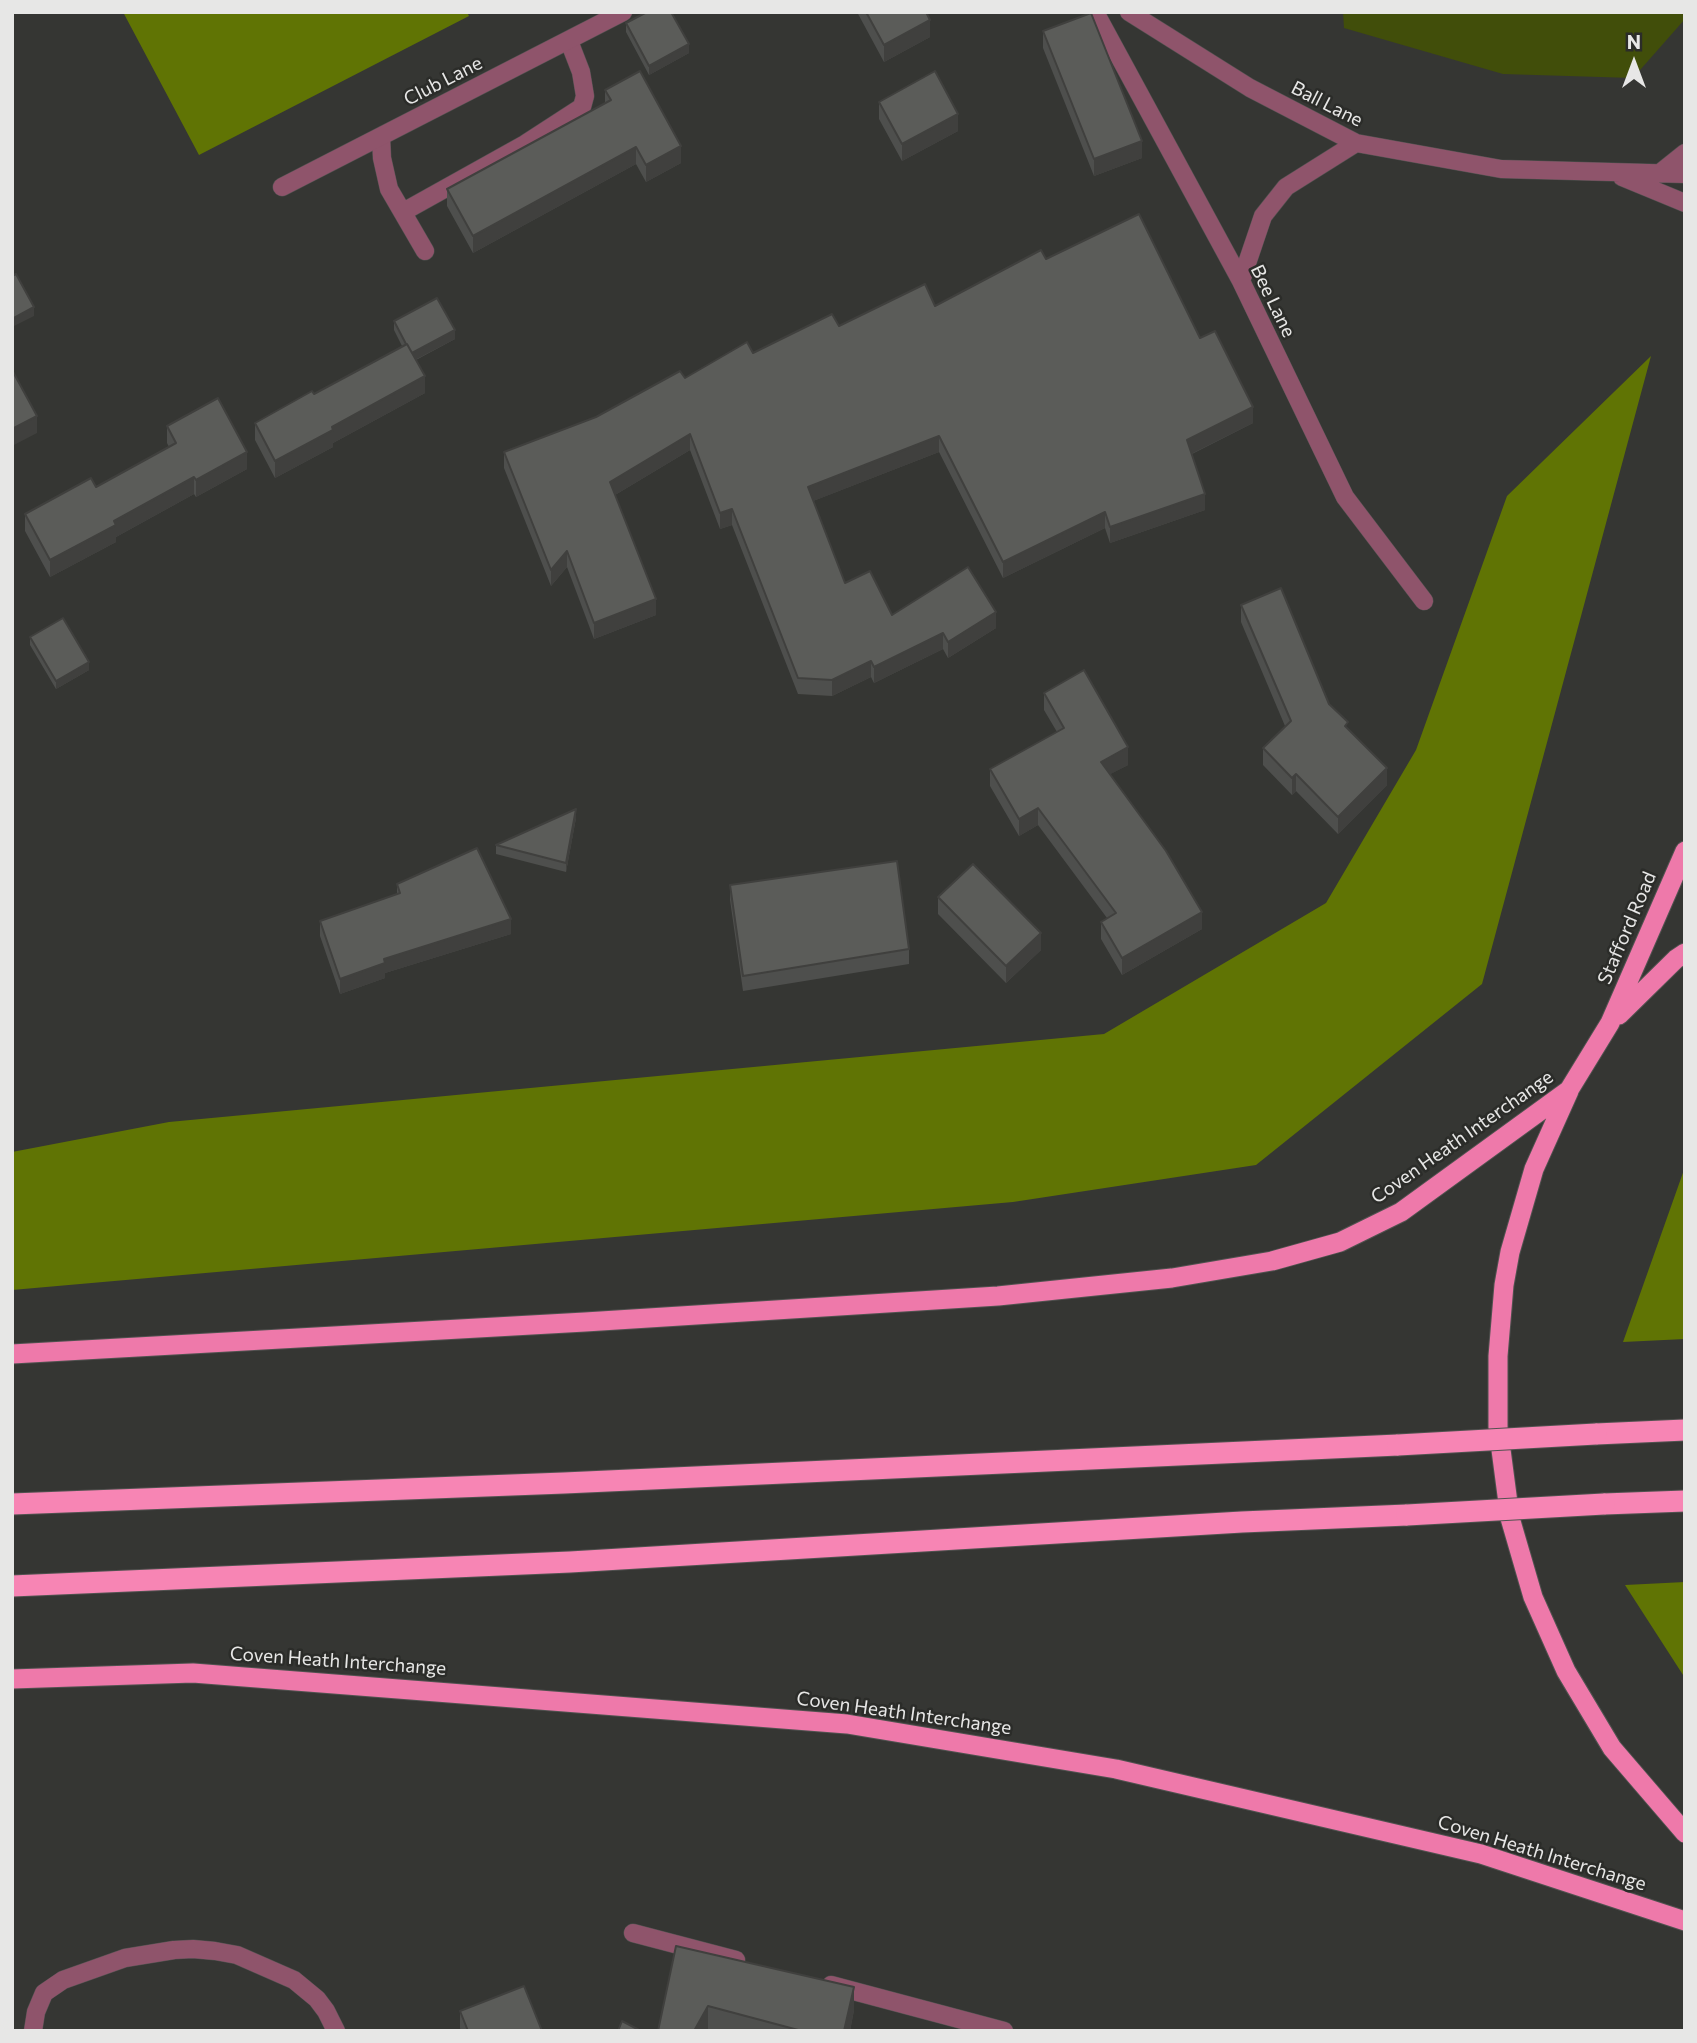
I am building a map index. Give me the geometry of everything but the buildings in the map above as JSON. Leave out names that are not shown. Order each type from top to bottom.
[{"type":"highway","name":"Stafford Road","points":[[1610,1023],[1685,851]]},
{"type":"highway","points":[[1610,1023],[1685,953]]},
{"type":"highway","name":"Coven Heath Interchange","points":[[12,1354],[998,1296],[1172,1278],[1272,1261],[1340,1242],[1401,1213],[1569,1090],[1610,1023]]},
{"type":"highway","points":[[1569,1090],[1534,1169],[1510,1252],[1504,1285],[1498,1356],[1498,1427],[1510,1518],[1533,1597],[1566,1671],[1612,1748],[1685,1833]]},
{"type":"highway","points":[[12,1504],[564,1483],[1685,1430]]},
{"type":"highway","points":[[12,1586],[569,1562],[1228,1523],[1685,1501]]},
{"type":"highway","name":"Coven Heath Interchange","points":[[12,1679],[192,1673],[847,1724],[1116,1769],[1481,1854],[1685,1921]]},
{"type":"street","name":"Club Lane","points":[[282,187],[623,12]]},
{"type":"street","name":"Bee Lane","points":[[1095,12],[1241,281],[1345,497],[1424,601]]},
{"type":"street","name":"Ball Lane","points":[[1129,12],[1250,88],[1356,143],[1502,169],[1685,174]]},
{"type":"street","points":[[402,212],[525,144],[582,107],[585,96],[582,72],[569,41]]},
{"type":"street","points":[[381,137],[382,158],[389,189],[425,251]]},
{"type":"street","points":[[1241,281],[1263,216],[1286,187],[1356,143]]},
{"type":"street","points":[[1660,173],[1685,153]]},
{"type":"street","name":"Ball Lane","points":[[1612,173],[1685,203]]},
{"type":"street","points":[[633,1933],[752,1965]]},
{"type":"street","points":[[33,2031],[36,2012],[44,1993],[63,1980],[125,1958],[192,1949],[237,1955],[294,1980],[317,1999],[336,2031]]},
{"type":"street","points":[[818,1982],[1004,2031]]},
{"type":"green space","points":[[123,12],[467,12],[469,16],[199,155]]},
{"type":"green space","points":[[1343,12],[1685,12],[1685,19],[1633,78],[1503,74],[1344,28]]},
{"type":"green space","points":[[1651,356],[1482,984],[1256,1165],[1013,1202],[12,1290],[12,1152],[169,1122],[1104,1034],[1326,903],[1416,750],[1507,496]]},
{"type":"green space","points":[[1685,1167],[1685,1339],[1623,1342]]},
{"type":"green space","points":[[1685,1582],[1685,1678],[1625,1585]]}]
